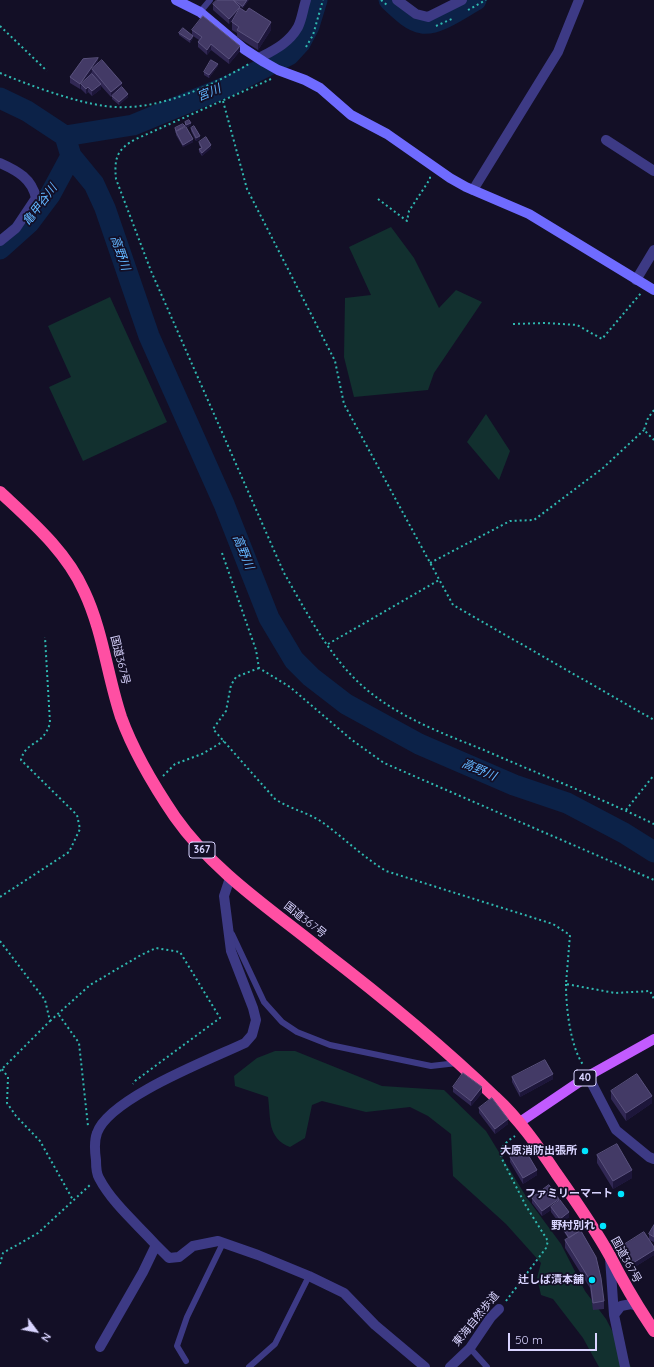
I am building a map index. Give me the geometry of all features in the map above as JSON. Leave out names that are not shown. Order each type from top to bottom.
[{"type":"highway","name":"国道367号","points":[[0,492],[41,531],[65,558],[84,590],[98,625],[121,716],[138,757],[176,818],[207,857],[230,878],[350,971],[459,1063],[520,1122],[578,1205],[610,1256],[637,1306],[654,1331]]},
{"type":"main road","name":"40","points":[[520,1122],[588,1076],[654,1039]]},
{"type":"street","points":[[176,0],[200,12],[244,49],[282,71],[320,88],[351,115],[387,134],[430,165],[474,190],[529,214],[650,288]]},
{"type":"street","points":[[262,60],[290,39],[298,26],[306,0]]},
{"type":"street","points":[[396,0],[416,14],[428,18],[462,0]]},
{"type":"street","points":[[474,190],[558,52],[579,0]]},
{"type":"street","points":[[606,140],[654,171]]},
{"type":"street","points":[[0,163],[16,171],[34,186],[36,198],[16,228],[0,241]]},
{"type":"street","points":[[636,280],[654,250]]},
{"type":"street","points":[[230,878],[224,896],[227,926],[231,951],[254,1008],[256,1020],[252,1035],[245,1043],[145,1090],[125,1102],[107,1118],[97,1133],[95,1154],[98,1177],[110,1196],[169,1258],[179,1258],[193,1246],[218,1241],[258,1255],[309,1276],[344,1293],[375,1325],[425,1367]]},
{"type":"street","points":[[588,1076],[616,1130],[649,1158],[654,1159]]},
{"type":"street","points":[[100,1347],[143,1272],[156,1245]]},
{"type":"street","points":[[610,1256],[614,1315],[625,1367]]},
{"type":"street","points":[[614,1315],[621,1306],[631,1304],[637,1306]]},
{"type":"street","name":"東海自然歩道","points":[[450,1367],[470,1348],[490,1317],[498,1309]]},
{"type":"lane","points":[[200,12],[210,0]]},
{"type":"lane","points":[[227,926],[264,1002],[282,1022],[297,1032],[330,1045],[431,1066],[459,1063]]},
{"type":"lane","points":[[186,1361],[177,1346],[186,1317],[223,1243]]},
{"type":"lane","points":[[249,1367],[275,1344],[309,1276]]},
{"type":"lane","points":[[470,1348],[487,1367]]},
{"type":"path","points":[[306,46],[313,35],[323,0]]},
{"type":"path","points":[[0,26],[47,71]]},
{"type":"path","points":[[0,73],[88,103],[105,107],[132,107],[171,99],[199,89],[262,60]]},
{"type":"path","points":[[282,71],[223,100],[124,145],[114,165],[116,179],[151,271],[284,573],[311,621],[328,644],[355,679],[381,701],[422,724],[626,810],[654,824]]},
{"type":"path","points":[[223,100],[247,189],[335,361],[344,404],[454,605],[470,616],[654,720]]},
{"type":"path","points":[[378,199],[407,221],[410,211],[430,179],[430,165]]},
{"type":"path","points":[[513,324],[544,323],[577,325],[602,339],[650,288]]},
{"type":"path","points":[[430,563],[510,521],[534,520],[603,468],[644,430],[648,418],[654,410]]},
{"type":"path","points":[[644,430],[654,440]]},
{"type":"path","points":[[222,553],[256,650],[259,668],[290,687],[346,736],[384,763],[632,869],[654,880]]},
{"type":"path","points":[[328,644],[440,580]]},
{"type":"path","points":[[0,897],[69,852],[80,829],[77,815],[21,760],[28,746],[40,741],[47,734],[50,723],[45,637]]},
{"type":"path","points":[[259,668],[236,677],[231,685],[230,698],[226,710],[213,729],[275,799],[288,808],[307,813],[373,863],[386,871],[540,919],[553,924],[570,935],[566,984],[567,1007],[572,1038],[579,1060]]},
{"type":"path","points":[[154,784],[175,764],[202,754],[224,741]]},
{"type":"path","points":[[626,810],[654,775]]},
{"type":"path","points":[[0,941],[45,1000],[50,1021]]},
{"type":"path","points":[[73,1200],[40,1141],[16,1116],[7,1103],[8,1077],[1,1070],[50,1021],[59,1015],[90,985],[141,955],[156,948],[180,952],[220,1018],[135,1081],[125,1102]]},
{"type":"path","points":[[566,984],[615,993],[650,991],[654,999]]},
{"type":"path","points":[[59,1015],[79,1043],[87,1125],[97,1133]]},
{"type":"path","name":"東海自然歩道","points":[[498,1309],[530,1270],[546,1248],[548,1241],[526,1206],[502,1159],[500,1152],[504,1144],[516,1135],[520,1122]]},
{"type":"path","points":[[0,1264],[3,1253],[10,1251],[38,1233],[98,1177]]},
{"type":"green space","points":[[391,227],[414,258],[439,308],[456,290],[482,302],[434,373],[428,390],[354,397],[344,357],[345,298],[371,295],[349,247]]},
{"type":"green space","points":[[110,297],[167,422],[83,461],[49,387],[71,377],[48,326]]},
{"type":"green space","points":[[486,414],[510,451],[499,480],[467,442]]},
{"type":"green space","points":[[275,1051],[295,1051],[382,1086],[444,1090],[486,1131],[527,1198],[561,1244],[585,1291],[606,1319],[631,1367],[599,1367],[583,1338],[553,1299],[541,1295],[537,1278],[541,1263],[506,1224],[453,1176],[451,1134],[428,1116],[410,1107],[366,1112],[322,1101],[312,1105],[305,1138],[290,1147],[277,1138],[270,1120],[268,1097],[235,1086],[234,1076],[257,1058]]},
{"type":"building","points":[[217,0],[233,0],[240,7],[229,19],[213,4]]},
{"type":"building","points":[[234,0],[247,0],[243,6]]},
{"type":"building","points":[[240,8],[246,12],[249,8],[271,22],[258,43],[237,30],[239,27],[232,22]]},
{"type":"building","points":[[203,16],[240,46],[229,59],[211,44],[207,50],[198,42],[202,37],[192,30]]},
{"type":"building","points":[[183,28],[193,36],[190,40],[179,33]]},
{"type":"building","points":[[98,58],[80,84],[70,77],[83,59]]},
{"type":"building","points":[[102,60],[122,83],[111,92],[92,69]]},
{"type":"building","points":[[211,60],[218,64],[209,75],[204,72]]},
{"type":"building","points":[[92,74],[101,84],[92,91],[88,87],[86,89],[81,84]]},
{"type":"building","points":[[122,87],[128,94],[119,102],[112,96]]},
{"type":"building","points":[[189,120],[191,123],[186,125],[185,122]]},
{"type":"building","points":[[183,124],[185,126],[176,131],[175,128]]},
{"type":"building","points":[[194,126],[200,136],[196,138],[191,128]]},
{"type":"building","points":[[186,127],[193,139],[183,145],[176,132]]},
{"type":"building","points":[[206,137],[211,145],[202,153],[199,149],[202,148],[199,142]]},
{"type":"building","points":[[545,1060],[553,1074],[520,1092],[512,1077]]},
{"type":"building","points":[[463,1073],[482,1087],[471,1101],[453,1087]]},
{"type":"building","points":[[637,1074],[652,1096],[626,1113],[611,1091]]},
{"type":"building","points":[[492,1098],[508,1119],[495,1129],[479,1108]]},
{"type":"building","points":[[617,1144],[632,1170],[613,1181],[597,1155]]},
{"type":"building","points":[[524,1148],[537,1170],[523,1178],[510,1157]]},
{"type":"building","points":[[549,1185],[559,1199],[542,1211],[532,1198]]},
{"type":"building","points":[[560,1200],[569,1212],[560,1219],[551,1207]]},
{"type":"building","points":[[571,1220],[579,1231],[569,1238],[562,1227]]},
{"type":"building","points":[[654,1225],[654,1237],[649,1234]]},
{"type":"building","name":"辻しば漬本舗","points":[[581,1231],[596,1257],[604,1301],[593,1303],[590,1280],[565,1240]]},
{"type":"building","points":[[644,1232],[654,1247],[654,1250],[633,1263],[622,1246]]},
{"type":"waterway","name":"宮川","points":[[65,136],[133,125],[228,86],[289,55],[300,43],[309,26],[317,0]]},
{"type":"waterway","name":"宮川","points":[[389,0],[404,14],[413,20],[422,23],[435,22],[476,0]]},
{"type":"waterway","name":"高野川","points":[[0,98],[27,111],[65,136],[71,156],[94,184],[105,208],[149,336],[224,504],[269,618],[294,660],[311,677],[346,704],[419,744],[514,785],[567,803],[624,833],[654,852]]},
{"type":"waterway","name":"亀甲谷川","points":[[0,249],[29,223],[50,195],[71,156]]},
{"type":"place","name":"大原消防出張所","points":[[585,1151]]},
{"type":"place","name":"ファミリーマート","points":[[621,1194]]},
{"type":"place","name":"野村別れ","points":[[603,1226]]},
{"type":"place","name":"辻しば漬本舗","points":[[592,1280]]}]
